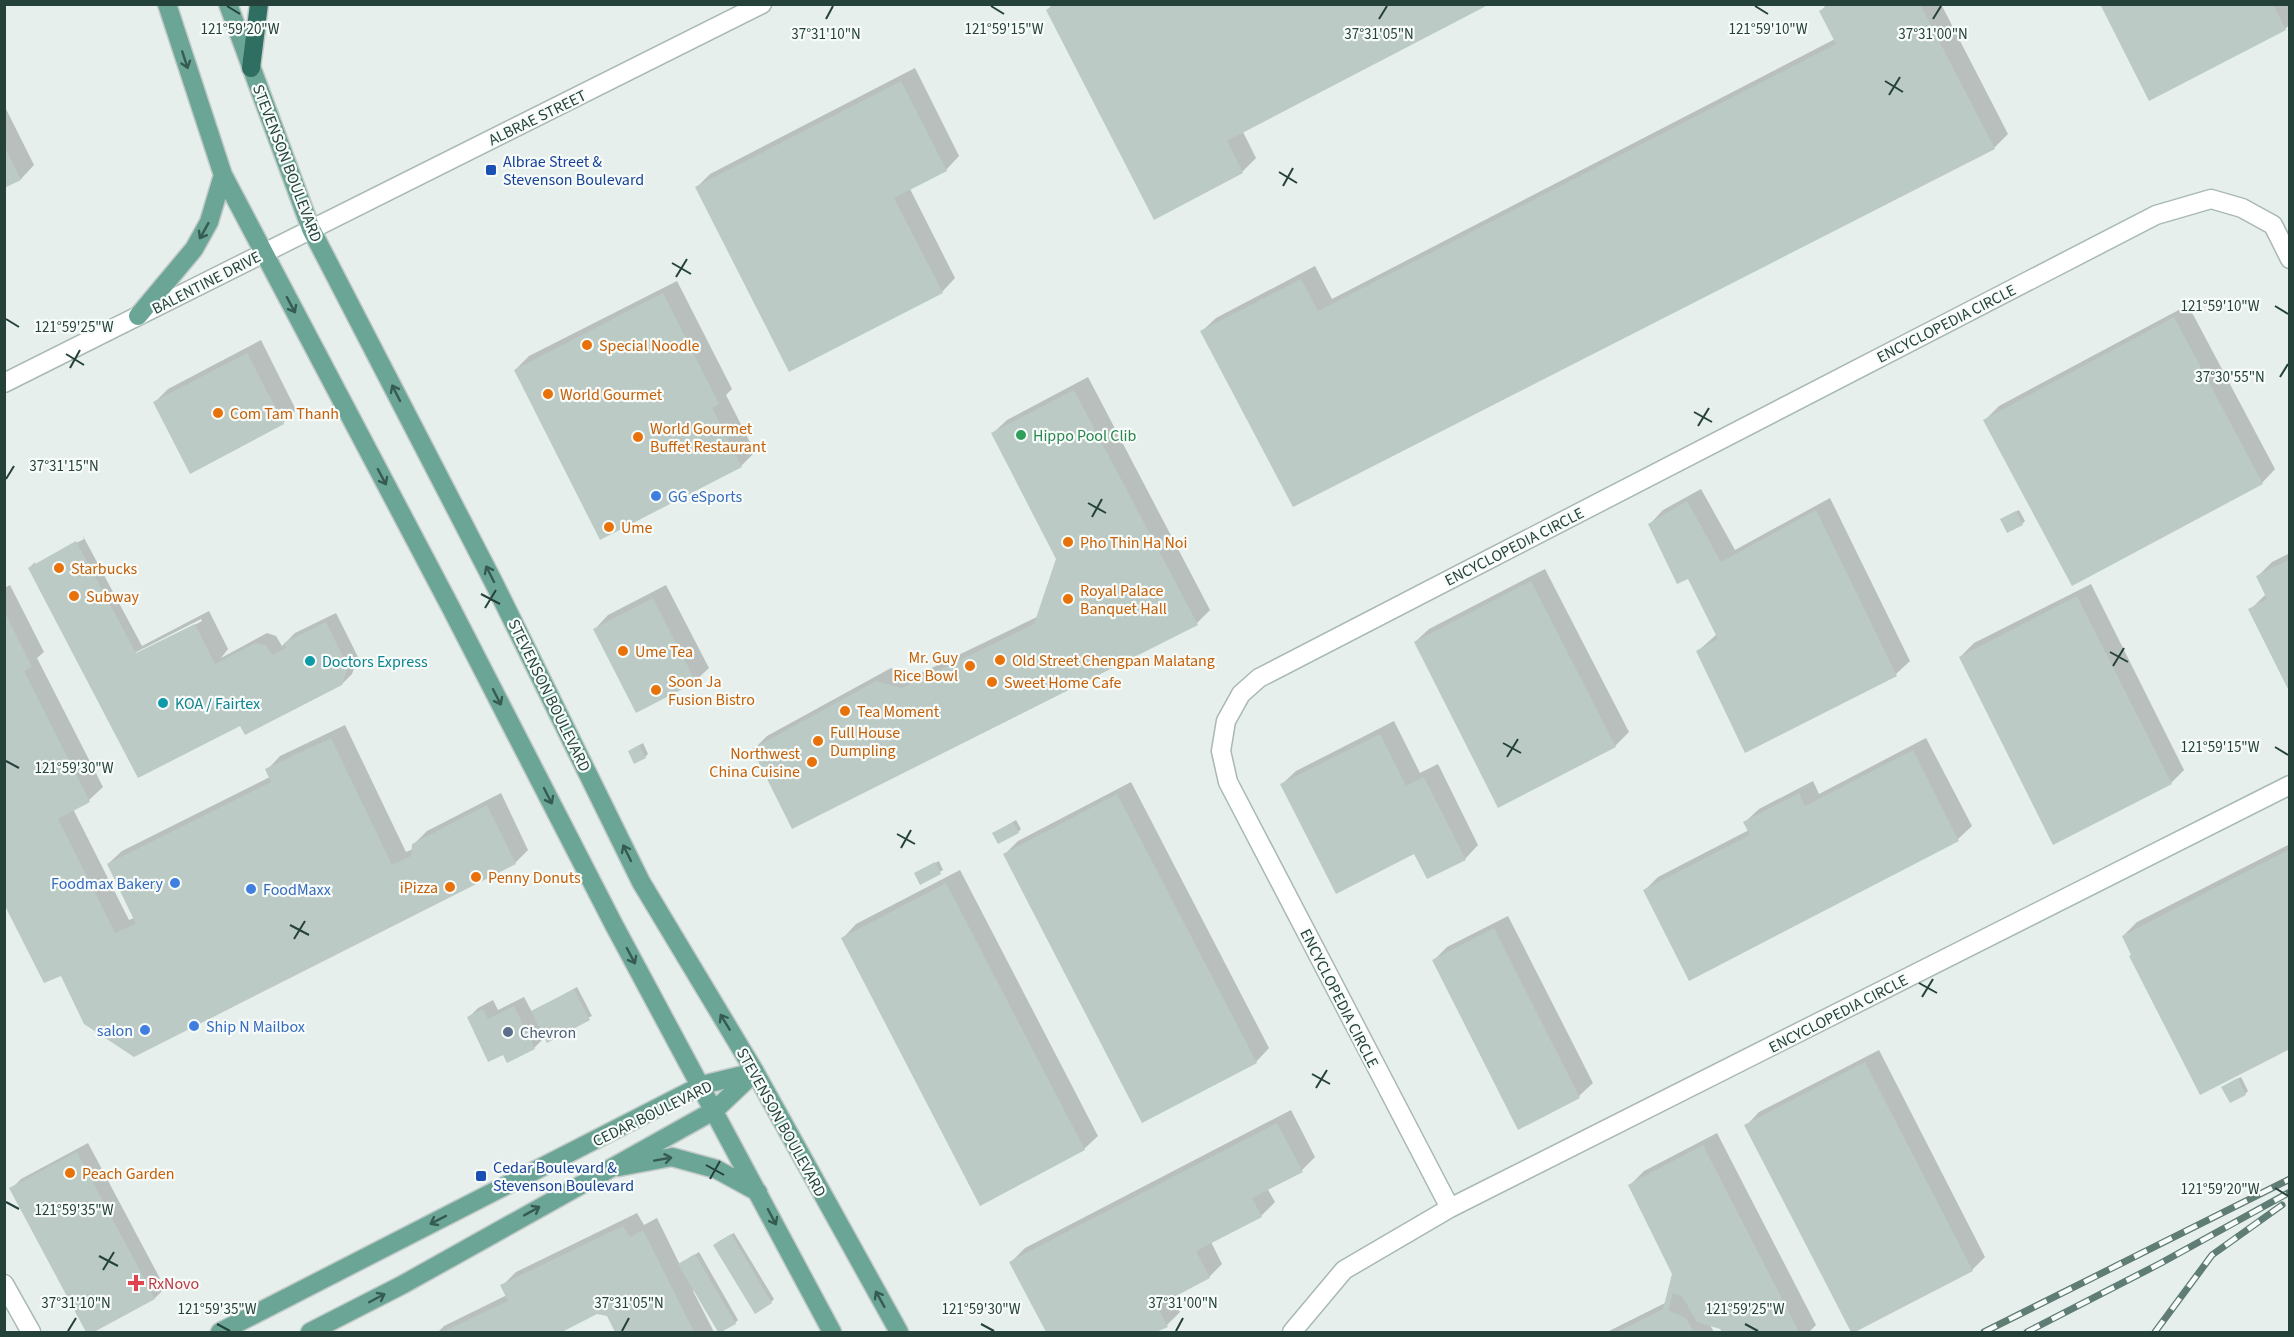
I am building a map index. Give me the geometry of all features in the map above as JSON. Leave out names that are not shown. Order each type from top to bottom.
[{"type":"highway","points":[[251,68],[260,4]]},
{"type":"main road","points":[[167,4],[223,176],[455,615],[620,935],[832,1332]]},
{"type":"main road","name":"STEVENSON BOULEVARD","points":[[228,4],[311,229],[494,583],[641,882],[755,1072],[899,1332]]},
{"type":"main road","points":[[138,316],[194,249],[209,222],[223,176]]},
{"type":"main road","name":"CEDAR BOULEVARD","points":[[220,1332],[702,1085],[755,1072]]},
{"type":"main road","name":"CEDAR BOULEVARD","points":[[310,1332],[402,1284],[715,1110],[755,1072]]},
{"type":"main road","points":[[605,1170],[672,1157],[716,1169],[758,1192]]},
{"type":"street","name":"ALBRAE STREET","points":[[311,229],[762,4]]},
{"type":"street","name":"ENCYCLOPEDIA CIRCLE","points":[[1450,1208],[1228,782],[1221,751],[1226,721],[1240,694],[1259,678],[1277,668],[2156,215],[2211,199],[2242,208],[2273,225],[2289,260]]},
{"type":"street","name":"BALENTINE DRIVE","points":[[4,383],[311,229]]},
{"type":"street","name":"ENCYCLOPEDIA CIRCLE","points":[[1292,1332],[1344,1270],[1450,1208],[2289,786]]},
{"type":"street","points":[[4,1284],[31,1332]]},
{"type":"building","points":[[1056,4],[1490,4],[1227,141],[1243,173],[1154,220],[1046,10]]},
{"type":"building","points":[[1831,4],[1920,4],[1995,149],[1293,507],[1200,331],[1301,279],[1318,311],[1836,44],[1819,11]]},
{"type":"building","points":[[2100,4],[2273,4],[2286,30],[2149,101]]},
{"type":"building","points":[[901,81],[947,171],[894,198],[943,293],[789,372],[695,187]]},
{"type":"building","points":[[4,145],[21,180],[4,188]]},
{"type":"building","name":"World Gourmet Buffet Restaurant","points":[[663,293],[719,404],[712,408],[742,467],[600,540],[514,370]]},
{"type":"building","points":[[2174,317],[2263,484],[2072,586],[1983,420]]},
{"type":"building","name":"Com Tam Thanh","points":[[247,353],[284,424],[190,474],[153,402]]},
{"type":"building","points":[[1074,390],[1198,625],[792,829],[752,749],[876,681],[902,688],[1034,624],[1056,559],[991,433]]},
{"type":"building","points":[[1687,501],[1721,562],[1816,510],[1897,676],[1745,753],[1696,651],[1718,639],[1688,579],[1677,584],[1648,524]]},
{"type":"building","points":[[2016,511],[2023,525],[2007,533],[2000,519]]},
{"type":"building","points":[[76,541],[136,653],[195,624],[215,664],[256,643],[266,645],[272,655],[286,648],[284,643],[326,622],[348,667],[342,685],[245,735],[240,726],[138,778],[28,568]]},
{"type":"building","points":[[2290,559],[2290,693],[2248,609],[2267,599],[2256,576]]},
{"type":"building","points":[[1531,581],[1616,747],[1498,808],[1414,642]]},
{"type":"building","points":[[2077,596],[2172,784],[2053,845],[1959,657]]},
{"type":"building","points":[[653,598],[696,682],[636,713],[593,629]]},
{"type":"building","points":[[5,613],[32,667],[24,671],[90,802],[58,819],[115,933],[136,924],[107,864],[271,782],[265,769],[331,738],[392,865],[411,856],[412,844],[487,805],[516,864],[134,1057],[84,1024],[61,976],[44,983],[5,906]]},
{"type":"building","points":[[1380,734],[1406,786],[1424,777],[1466,860],[1427,879],[1414,854],[1336,894],[1280,784]]},
{"type":"building","points":[[639,745],[646,758],[634,764],[628,751]]},
{"type":"building","points":[[1913,750],[1959,841],[1689,981],[1643,890],[1750,835],[1743,822],[1799,793],[1805,806]]},
{"type":"building","points":[[1117,794],[1257,1063],[1142,1123],[1003,854]]},
{"type":"building","points":[[1013,822],[1019,833],[998,844],[992,833]]},
{"type":"building","points":[[2290,849],[2290,1049],[2200,1095],[2129,956],[2131,955],[2122,936]]},
{"type":"building","points":[[935,862],[941,874],[920,885],[914,873]]},
{"type":"building","points":[[946,883],[1085,1150],[980,1206],[841,938]]},
{"type":"building","points":[[1494,928],[1580,1098],[1518,1130],[1432,960]]},
{"type":"building","points":[[574,989],[590,1020],[547,1043],[531,1011]]},
{"type":"building","points":[[514,1006],[535,1049],[507,1063],[503,1055],[488,1062],[467,1017],[483,1009],[488,1019]]},
{"type":"building","points":[[1865,1062],[1973,1271],[1851,1332],[1744,1125]]},
{"type":"building","points":[[2238,1078],[2246,1095],[2230,1103],[2221,1087]]},
{"type":"building","points":[[1277,1123],[1303,1172],[1252,1198],[1262,1217],[1196,1251],[1210,1278],[1157,1306],[1168,1327],[1156,1332],[1046,1332],[1009,1262]]},
{"type":"building","points":[[1703,1145],[1799,1332],[1722,1332],[1720,1329],[1697,1322],[1682,1296],[1673,1293],[1668,1310],[1686,1318],[1694,1332],[1617,1332],[1663,1309],[1672,1274],[1628,1185]]},
{"type":"building","points":[[77,1152],[155,1299],[94,1332],[86,1332],[9,1188]]},
{"type":"building","points":[[623,1226],[630,1237],[643,1230],[694,1332],[615,1332],[607,1316],[597,1314],[562,1332],[442,1332],[508,1301],[500,1285]]},
{"type":"building","points":[[731,1234],[772,1303],[755,1314],[713,1245]]},
{"type":"building","points":[[695,1254],[736,1324],[721,1332],[718,1332],[678,1264]]},
{"type":"railway","points":[[1984,1332],[2290,1179]]},
{"type":"railway","points":[[2027,1332],[2161,1263],[2290,1192]]},
{"type":"railway","points":[[2155,1332],[2212,1255],[2282,1205]]},
{"type":"place","name":"Albrae Street & Stevenson Boulevard","points":[[491,170]]},
{"type":"place","name":"Special Noodle","points":[[587,345]]},
{"type":"place","name":"World Gourmet","points":[[548,394]]},
{"type":"place","name":"Com Tam Thanh","points":[[218,413]]},
{"type":"place","name":"Hippo Pool Clib","points":[[1021,435]]},
{"type":"place","name":"World Gourmet Buffet Restaurant","points":[[638,437]]},
{"type":"place","name":"GG eSports","points":[[656,496]]},
{"type":"place","name":"Ume","points":[[609,527]]},
{"type":"place","name":"Pho Thin Ha Noi","points":[[1068,542]]},
{"type":"place","name":"Starbucks","points":[[59,568]]},
{"type":"place","name":"Subway","points":[[74,596]]},
{"type":"place","name":"Royal Palace Banquet Hall","points":[[1068,599]]},
{"type":"place","name":"Ume Tea","points":[[623,651]]},
{"type":"place","name":"Old Street Chengpan Malatang","points":[[1000,660]]},
{"type":"place","name":"Doctors Express","points":[[310,661]]},
{"type":"place","name":"Mr. Guy Rice Bowl","points":[[970,666]]},
{"type":"place","name":"Sweet Home Cafe","points":[[992,682]]},
{"type":"place","name":"Soon Ja Fusion Bistro","points":[[656,690]]},
{"type":"place","name":"KOA / Fairtex","points":[[163,703]]},
{"type":"place","name":"Tea Moment","points":[[845,711]]},
{"type":"place","name":"Full House Dumpling","points":[[818,741]]},
{"type":"place","name":"Northwest China Cuisine","points":[[812,762]]},
{"type":"place","name":"Penny Donuts","points":[[476,877]]},
{"type":"place","name":"Foodmax Bakery","points":[[175,883]]},
{"type":"place","name":"iPizza","points":[[450,887]]},
{"type":"place","name":"FoodMaxx","points":[[251,889]]},
{"type":"place","name":"Ship N Mailbox","points":[[194,1026]]},
{"type":"place","name":"salon","points":[[145,1030]]},
{"type":"place","name":"Chevron","points":[[508,1032]]},
{"type":"place","name":"Peach Garden","points":[[70,1173]]},
{"type":"place","name":"Cedar Boulevard & Stevenson Boulevard","points":[[481,1176]]},
{"type":"place","name":"RxNovo","points":[[136,1283]]}]
